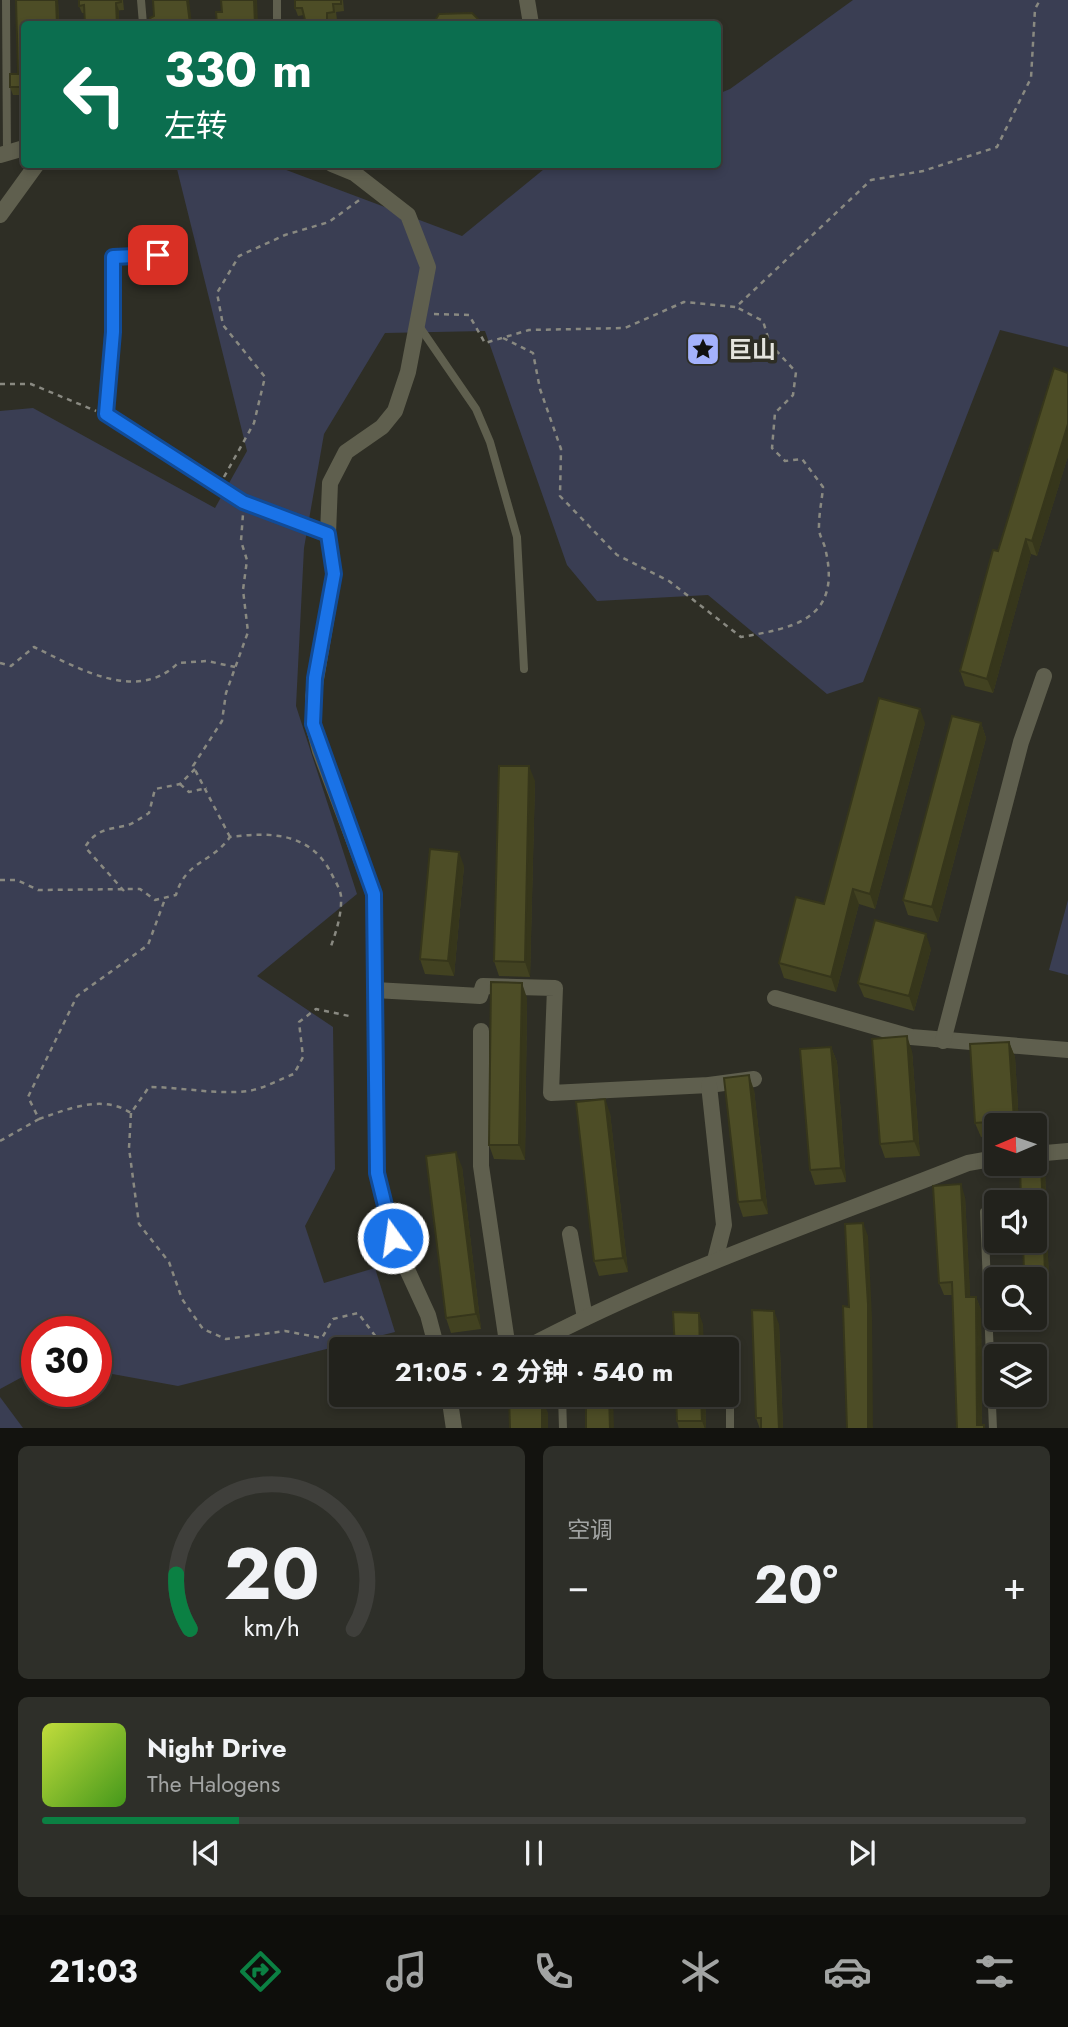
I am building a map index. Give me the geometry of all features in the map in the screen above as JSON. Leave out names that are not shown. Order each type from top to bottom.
[{"type":"street","points":[[527,0],[530,21]]},
{"type":"street","points":[[4,155],[21,149]]},
{"type":"street","points":[[0,215],[34,168]]},
{"type":"street","points":[[342,168],[354,173],[408,215],[428,267],[403,392],[382,427],[346,452],[330,483],[328,534],[334,574],[316,671],[313,724],[374,894],[377,1173],[393,1238],[428,1315],[434,1337]]},
{"type":"street","points":[[943,1041],[1021,741],[1044,676]]},
{"type":"street","points":[[375,990],[480,996],[482,986],[555,988],[551,1093],[709,1085],[754,1079]]},
{"type":"street","points":[[775,998],[911,1037],[1068,1050]]},
{"type":"street","points":[[481,1031],[481,1166],[506,1337]]},
{"type":"street","points":[[709,1085],[724,1225],[715,1260]]},
{"type":"street","points":[[1047,1153],[1068,1151]]},
{"type":"street","points":[[548,1337],[715,1260],[968,1163],[984,1160]]},
{"type":"street","points":[[570,1234],[585,1318]]},
{"type":"street","points":[[451,1407],[454,1428]]},
{"type":"lane","points":[[4,155],[6,0]]},
{"type":"lane","points":[[141,0],[143,21]]},
{"type":"lane","points":[[276,0],[277,21]]},
{"type":"lane","points":[[158,255],[113,257],[113,332],[106,414],[243,502],[328,534]]},
{"type":"lane","points":[[419,319],[476,409],[490,442],[517,537],[524,669]]},
{"type":"lane","points":[[986,1253],[993,1428]]},
{"type":"lane","points":[[562,1407],[563,1428]]},
{"type":"lane","points":[[730,1407],[730,1428]]},
{"type":"path","points":[[736,307],[871,180],[923,171],[997,148],[1031,78],[1035,9],[1040,0]]},
{"type":"path","points":[[218,486],[254,423],[265,377],[223,325],[217,293],[239,256],[285,235],[330,222],[374,189]]},
{"type":"path","points":[[419,319],[469,315],[485,343],[529,330],[625,328],[684,302],[736,307],[763,321],[770,344],[796,372],[793,395],[775,413],[772,448],[785,461],[802,459],[823,487],[818,529],[827,553],[826,594],[810,618],[789,629],[741,637],[669,581],[617,555],[560,496],[561,449],[540,389],[533,353],[503,338]]},
{"type":"path","points":[[0,384],[31,384],[106,414]]},
{"type":"path","points":[[230,837],[207,788],[193,766],[222,721],[235,667],[248,632],[243,590],[247,560],[241,541],[243,502]]},
{"type":"path","points":[[0,663],[11,666],[34,647],[88,672],[121,683],[170,671],[178,663],[206,662],[235,667]]},
{"type":"path","points":[[124,891],[85,847],[94,833],[110,827],[126,826],[149,813],[155,789],[180,784],[195,769]]},
{"type":"path","points":[[180,784],[189,792],[207,788]]},
{"type":"path","points":[[0,880],[17,880],[38,890],[140,889],[155,900],[176,895],[181,876],[222,848],[230,837],[264,832],[295,838],[323,858],[341,893],[339,923],[330,949]]},
{"type":"path","points":[[39,1119],[28,1097],[77,996],[148,945],[165,898]]},
{"type":"path","points":[[349,1016],[316,1009],[299,1022],[303,1057],[295,1074],[250,1091],[202,1092],[181,1087],[149,1087],[131,1113],[129,1147],[139,1224],[169,1262],[182,1299],[203,1329],[226,1339],[285,1331],[322,1338],[333,1319],[358,1313],[376,1337]]},
{"type":"path","points":[[0,1141],[39,1119],[83,1104],[120,1106],[131,1113]]},
{"type":"shaded area","points":[[853,0],[1068,0],[1068,347],[1000,330],[863,682],[827,694],[708,595],[597,601],[567,565],[485,331],[385,333],[324,434],[304,548],[296,706],[357,894],[257,976],[333,1027],[335,1169],[305,1226],[324,1283],[375,1268],[395,1332],[375,1337],[329,1337],[329,1348],[178,1386],[112,1374],[112,1316],[21,1316],[21,1378],[0,1389],[0,411],[33,408],[215,508],[247,451],[177,168],[281,168],[462,236],[545,168],[721,168],[721,93],[730,89]]},
{"type":"shaded area","points":[[1068,900],[1068,975],[1049,970]]},
{"type":"shaded area","points":[[0,1397],[23,1428],[0,1428]]},
{"type":"building","points":[[16,0],[56,0],[57,21],[21,21],[21,87],[10,87],[10,74],[18,74]]},
{"type":"building","points":[[79,0],[121,0],[116,3],[117,21],[85,21],[84,5],[79,6]]},
{"type":"building","points":[[153,0],[187,0],[190,21],[150,21],[150,18],[154,16]]},
{"type":"building","points":[[221,0],[254,0],[255,21],[217,21],[216,12],[222,12]]},
{"type":"building","points":[[295,0],[341,0],[341,4],[333,4],[334,12],[327,13],[327,21],[305,21],[302,8],[295,8]]},
{"type":"building","points":[[472,13],[480,21],[435,21],[439,14]]},
{"type":"building","points":[[1054,368],[1068,373],[1068,424],[1032,541],[1026,539],[987,679],[960,671],[993,550],[998,551]]},
{"type":"building","points":[[879,698],[920,709],[870,894],[853,889],[831,977],[779,963],[796,897],[824,904]]},
{"type":"building","points":[[952,716],[981,723],[932,907],[903,900]]},
{"type":"building","points":[[499,766],[529,766],[525,962],[494,961]]},
{"type":"building","points":[[430,849],[459,852],[448,961],[420,959]]},
{"type":"building","points":[[875,920],[926,934],[909,996],[858,983]]},
{"type":"building","points":[[491,982],[522,983],[519,1145],[489,1145]]},
{"type":"building","points":[[907,1036],[914,1141],[880,1144],[872,1039]]},
{"type":"building","points":[[1009,1042],[1014,1113],[984,1113],[984,1122],[975,1123],[970,1044]]},
{"type":"building","points":[[831,1047],[841,1168],[810,1170],[800,1049]]},
{"type":"building","points":[[749,1075],[762,1200],[738,1202],[724,1078]]},
{"type":"building","points":[[605,1099],[623,1258],[594,1261],[576,1102]]},
{"type":"building","points":[[456,1152],[476,1314],[446,1318],[426,1156]]},
{"type":"building","points":[[1020,1176],[1042,1176],[1042,1190],[1021,1190]]},
{"type":"building","points":[[961,1184],[966,1297],[976,1297],[977,1425],[984,1425],[984,1428],[957,1428],[952,1282],[939,1283],[933,1186]]},
{"type":"building","points":[[863,1223],[868,1304],[868,1428],[847,1428],[843,1306],[849,1307],[845,1224]]},
{"type":"building","points":[[1023,1253],[1044,1253],[1045,1267],[1024,1267]]},
{"type":"building","points":[[752,1310],[774,1311],[779,1428],[761,1428],[761,1418],[756,1418]]},
{"type":"building","points":[[673,1312],[699,1313],[700,1337],[674,1337]]},
{"type":"building","points":[[509,1407],[542,1407],[542,1428],[510,1428]]},
{"type":"building","points":[[586,1407],[609,1407],[610,1428],[586,1428]]},
{"type":"building","points":[[676,1407],[701,1407],[702,1421],[677,1421]]},
{"type":"place","name":"巨山","points":[[703,349]]},
{"type":"route","points":[[158,255],[113,257],[113,332],[106,414],[243,502],[328,534],[334,574],[315,678],[313,724],[320,751],[374,894],[377,1173],[393,1238]]}]
